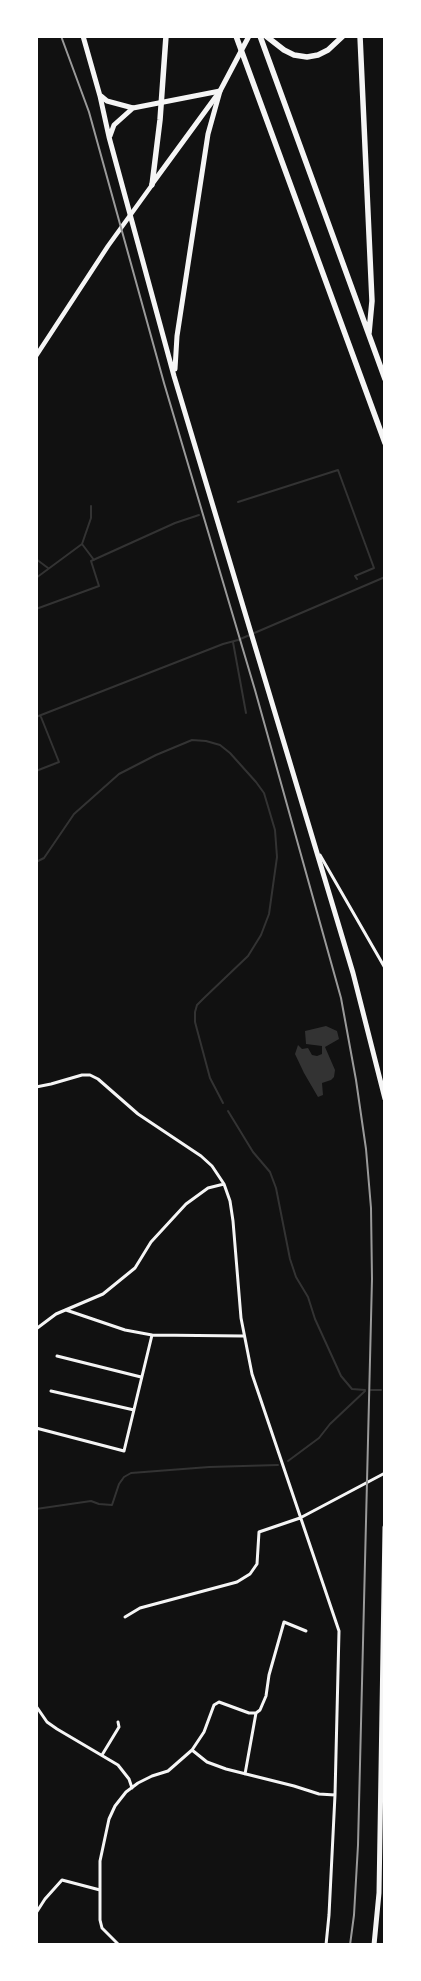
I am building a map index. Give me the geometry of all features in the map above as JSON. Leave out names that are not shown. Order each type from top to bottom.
[{"type":"highway","points":[[152,185],[160,120],[166,36]]},
{"type":"highway","points":[[236,36],[385,443]]},
{"type":"highway","points":[[266,36],[284,50],[294,55],[307,57],[318,55],[328,50],[343,36]]},
{"type":"highway","points":[[360,36],[372,302],[368,335]]},
{"type":"highway","points":[[261,39],[385,379]]},
{"type":"main road","points":[[83,36],[174,376],[353,973],[385,1099]]},
{"type":"main road","points":[[36,356],[108,246],[220,91],[249,36]]},
{"type":"main road","points":[[100,96],[107,101],[133,108],[220,91]]},
{"type":"main road","points":[[174,376],[178,336],[208,134],[220,91]]},
{"type":"main road","points":[[109,137],[114,125],[133,108]]},
{"type":"main road","points":[[374,1945],[379,1893],[385,1527]]},
{"type":"street","points":[[313,843],[385,968]]},
{"type":"street","points":[[36,1087],[82,1074],[98,1079],[138,1114],[201,1156],[212,1166],[224,1184],[230,1201],[243,1336],[257,1392],[340,1631],[335,1795],[326,1945]]},
{"type":"street","points":[[36,1329],[56,1314],[104,1294],[135,1268],[151,1242],[186,1204],[208,1188],[224,1184]]},
{"type":"street","points":[[66,1310],[125,1330],[152,1335],[243,1336]]},
{"type":"street","points":[[36,1428],[124,1452],[152,1335]]},
{"type":"street","points":[[57,1356],[141,1377]]},
{"type":"street","points":[[51,1391],[134,1410]]},
{"type":"street","points":[[125,1617],[140,1608],[237,1582],[250,1574],[256,1564],[259,1532],[300,1518],[385,1473]]},
{"type":"street","points":[[245,1774],[256,1713],[263,1704],[284,1622],[306,1631]]},
{"type":"street","points":[[119,1945],[102,1928],[100,1920],[100,1861],[109,1819],[115,1806],[132,1788],[152,1776],[168,1771],[192,1750],[204,1732],[214,1705],[219,1702],[226,1706],[256,1713]]},
{"type":"street","points":[[36,1706],[48,1722],[57,1729],[118,1765],[130,1779],[132,1788]]},
{"type":"street","points":[[102,1755],[119,1727],[118,1722]]},
{"type":"street","points":[[192,1750],[207,1762],[216,1766],[318,1794],[335,1795]]},
{"type":"street","points":[[36,1913],[45,1899],[62,1880],[100,1890]]},
{"type":"shaded area","points":[[326,1026],[337,1031],[339,1039],[325,1047],[335,1070],[334,1077],[331,1080],[322,1083],[323,1095],[318,1097],[295,1054],[298,1045],[302,1049],[308,1048],[312,1055],[322,1054],[322,1046],[306,1044],[305,1031]]},
{"type":"waterway","points":[[238,502],[338,470],[374,568],[355,576],[357,579]]},
{"type":"waterway","points":[[82,544],[91,518],[91,506]]},
{"type":"waterway","points":[[36,609],[99,586],[91,561],[175,523],[199,515]]},
{"type":"waterway","points":[[36,578],[82,544],[94,560]]},
{"type":"waterway","points":[[36,559],[48,568]]},
{"type":"waterway","points":[[36,717],[223,644],[238,640],[385,577]]},
{"type":"waterway","points":[[233,642],[246,713]]},
{"type":"waterway","points":[[36,771],[59,762],[41,717]]},
{"type":"waterway","points":[[36,862],[44,858],[74,814],[119,774],[156,755],[192,740],[220,745],[230,753],[256,782],[264,793],[275,830],[277,857],[269,914],[261,935],[248,956],[197,1005],[195,1012],[195,1022],[210,1078],[223,1103]]},
{"type":"waterway","points":[[228,1111],[253,1152],[270,1172],[276,1188],[290,1259],[296,1277],[308,1297],[315,1319],[341,1376],[352,1389],[365,1390]]},
{"type":"waterway","points":[[371,1390],[381,1390]]},
{"type":"waterway","points":[[288,1461],[319,1438],[330,1424],[365,1391]]},
{"type":"waterway","points":[[36,1509],[91,1501],[112,1505],[119,1484],[124,1477],[131,1473],[209,1467],[278,1465]]},
{"type":"railway","points":[[61,36],[89,112],[164,383],[255,690],[341,998],[356,1080],[366,1149],[371,1208],[372,1279],[358,1845],[354,1915],[350,1945]]}]
